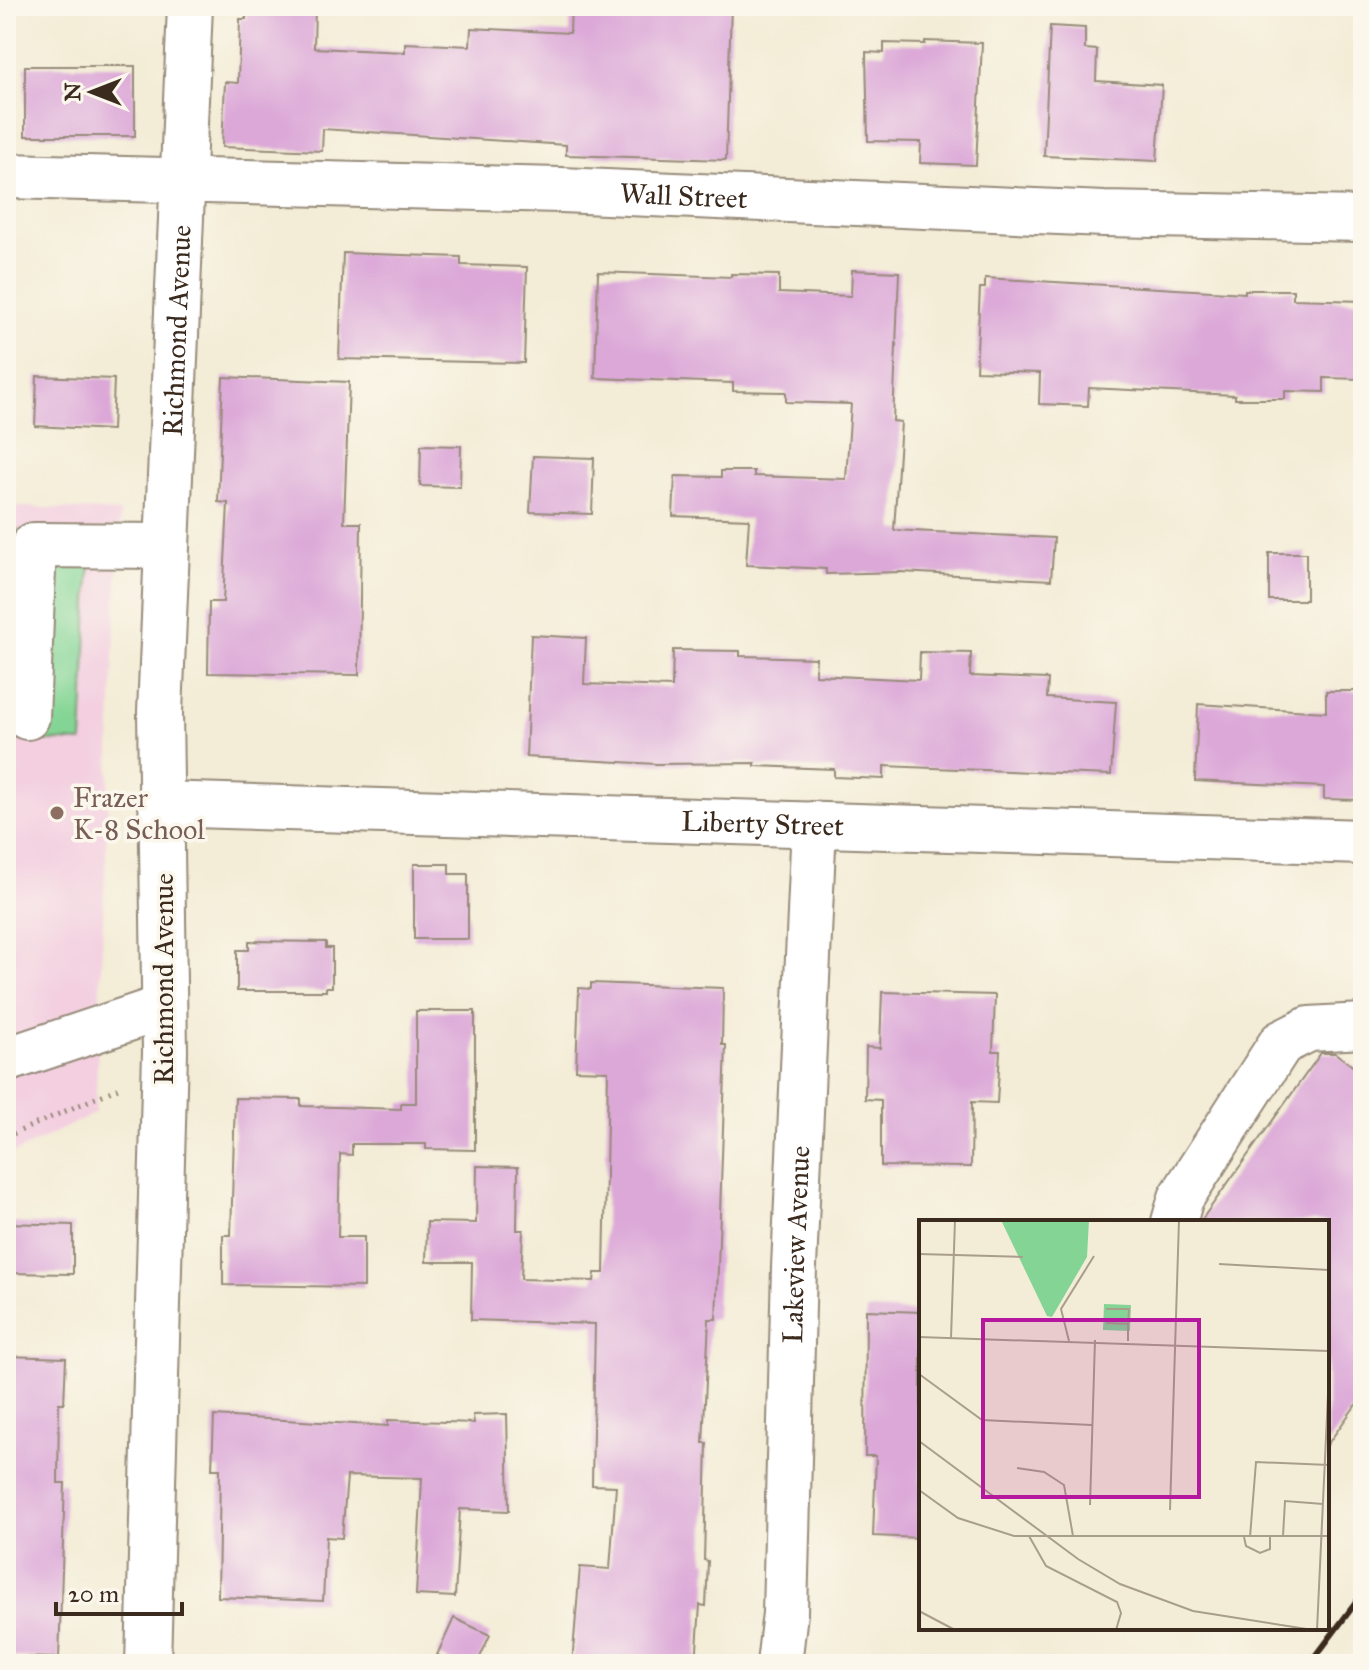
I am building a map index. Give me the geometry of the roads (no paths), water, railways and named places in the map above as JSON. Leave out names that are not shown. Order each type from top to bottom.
[{"type":"street","name":"Richmond Avenue","points":[[148,1664],[164,1068],[160,712],[190,6]]},
{"type":"street","name":"Wall Street","points":[[6,176],[561,190],[1104,214],[1363,219]]},
{"type":"street","points":[[27,717],[20,544],[166,546]]},
{"type":"street","name":"Liberty Street","points":[[161,804],[1363,842]]},
{"type":"street","name":"Lakeview Avenue","points":[[779,1664],[785,1613],[794,1267],[814,824]]},
{"type":"street","points":[[6,1060],[164,1007]]},
{"type":"street","points":[[1175,1220],[1181,1198],[1281,1043],[1309,1029],[1363,1026]]},
{"type":"railway","points":[[1310,1664],[1363,1593]]},
{"type":"place","name":"Frazer K-8 School","points":[[57,813]]}]
